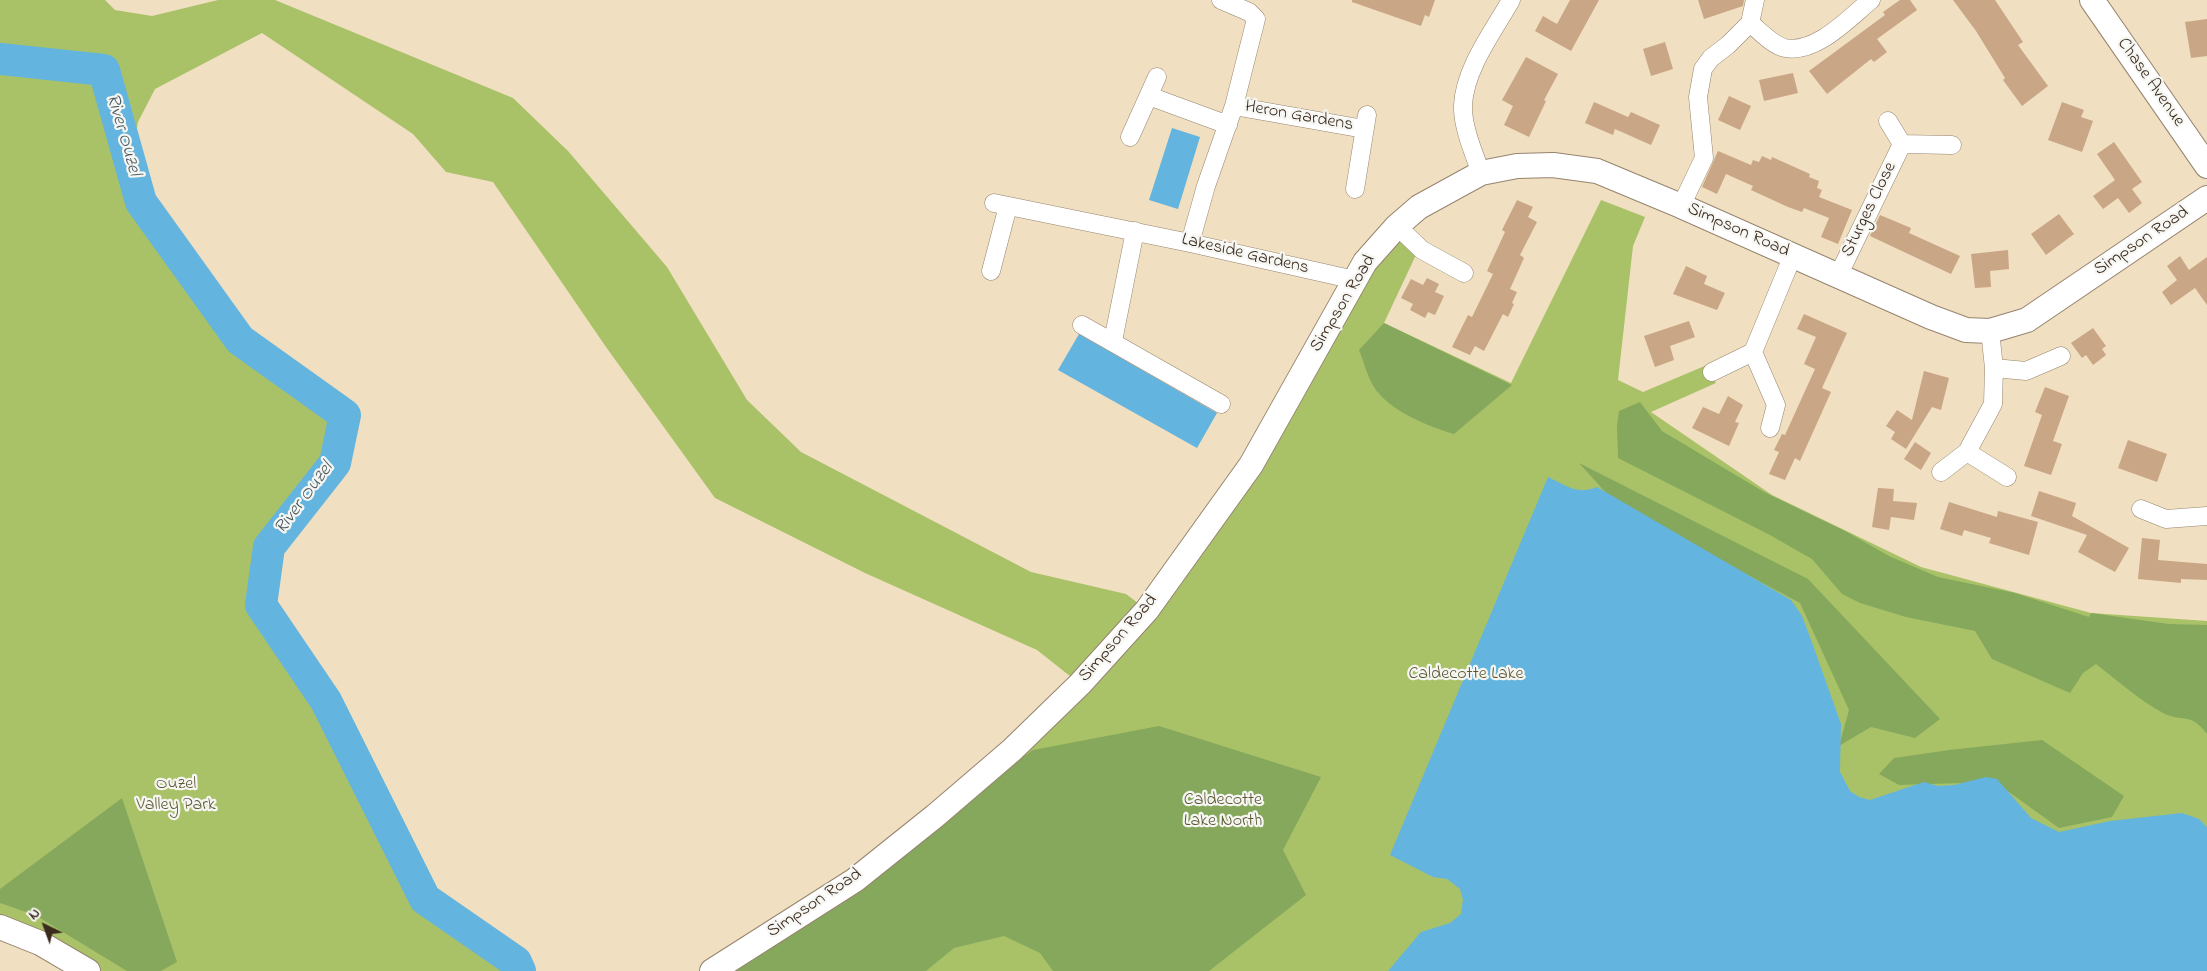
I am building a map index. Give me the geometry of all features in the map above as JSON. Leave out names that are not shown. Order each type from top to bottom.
[{"type":"street","points":[[1190,242],[1206,186],[1234,106],[1256,19],[1249,12],[1221,0]]},
{"type":"street","points":[[1481,173],[1469,141],[1463,107],[1467,84],[1476,61],[1511,0]]},
{"type":"street","points":[[1681,206],[1704,158],[1698,98],[1703,69],[1711,58],[1728,45],[1750,23],[1755,0]]},
{"type":"street","points":[[1750,23],[1783,48],[1799,48],[1817,42],[1871,0]]},
{"type":"street","name":"Chase Avenue","points":[[2092,0],[2207,166]]},
{"type":"street","points":[[1130,137],[1157,77]]},
{"type":"street","points":[[1149,96],[1228,125]]},
{"type":"street","name":"Heron Gardens","points":[[1234,106],[1365,122],[1354,189]]},
{"type":"street","name":"Sturges Close","points":[[1888,121],[1902,144]]},
{"type":"street","name":"Sturges Close","points":[[1902,144],[1952,145]]},
{"type":"street","name":"Sturges Close","points":[[1838,276],[1902,144]]},
{"type":"street","name":"Simpson Road","points":[[712,971],[855,880],[935,816],[1012,750],[1080,684],[1147,610],[1251,465],[1365,262],[1397,226],[1419,207],[1481,173],[1517,166],[1552,165],[1597,172],[1681,206],[1838,276],[1966,330],[1990,331],[2027,320],[2207,198]]},
{"type":"street","name":"Lakeside Gardens","points":[[991,271],[1001,204],[1190,242],[1355,280]]},
{"type":"street","points":[[1397,226],[1422,250],[1464,273]]},
{"type":"street","points":[[1112,341],[1135,231]]},
{"type":"street","points":[[1712,372],[1753,352],[1793,255]]},
{"type":"street","points":[[1082,325],[1220,404]]},
{"type":"street","points":[[1941,472],[1967,452],[1993,404],[1994,368],[1990,331]]},
{"type":"street","points":[[1753,352],[1776,405],[1770,428]]},
{"type":"street","points":[[1994,368],[2026,371],[2061,356]]},
{"type":"street","points":[[1967,452],[2007,477]]},
{"type":"street","points":[[2141,509],[2166,519],[2207,516]]},
{"type":"street","points":[[0,927],[40,943],[88,971]]},
{"type":"green space","name":"Caldecotte Lake","points":[[0,0],[105,0],[115,10],[152,16],[218,0],[275,0],[513,98],[568,151],[667,267],[747,400],[801,452],[1031,572],[1126,594],[1147,610],[1397,226],[1422,250],[1415,257],[1384,323],[1511,383],[1601,200],[1645,217],[1633,246],[1618,380],[1643,392],[1707,365],[1716,383],[1651,412],[1772,495],[1921,567],[2091,613],[2207,621],[2207,971],[712,971],[800,916],[1080,684],[1037,650],[865,573],[715,498],[606,347],[493,182],[446,172],[413,134],[262,33],[155,89],[138,122],[130,163],[141,202],[239,340],[345,415],[335,463],[269,547],[261,605],[326,701],[425,899],[516,962],[520,971],[88,971],[0,927]]},
{"type":"green space","points":[[1384,323],[1512,385],[1454,434],[1410,416],[1389,403],[1374,387],[1367,374],[1359,350]]},
{"type":"green space","points":[[1640,402],[1662,431],[1764,492],[1847,532],[1889,556],[1938,577],[2015,593],[2089,617],[2091,613],[2169,624],[2207,625],[2207,734],[2196,722],[2170,716],[2154,708],[2096,664],[2083,673],[2070,693],[1992,659],[1975,631],[1906,617],[1860,603],[1842,594],[1812,559],[1768,534],[1618,458],[1617,426],[1619,411]]},
{"type":"green space","points":[[1579,463],[1808,579],[1940,719],[1915,738],[1871,727],[1839,746],[1849,710],[1800,603],[1617,505]]},
{"type":"green space","name":"Caldecotte Lake North","points":[[1159,726],[1321,777],[1283,850],[1306,895],[1209,971],[1053,971],[1040,953],[1004,936],[954,948],[926,971],[712,971],[1033,750]]},
{"type":"green space","points":[[2042,740],[2124,796],[2112,817],[2059,828],[1995,782],[1899,785],[1879,774],[1894,758]]},
{"type":"green space","points":[[122,798],[177,962],[161,971],[127,971],[35,915],[0,903],[0,889]]},
{"type":"water","points":[[1172,128],[1200,137],[1178,209],[1149,200]]},
{"type":"water","points":[[1079,334],[1217,413],[1197,448],[1058,370]]},
{"type":"water","name":"Caldecotte Lake","points":[[1548,477],[1578,490],[1597,487],[1791,600],[1802,616],[1841,724],[1840,772],[1850,791],[1859,797],[1870,800],[1924,782],[1938,786],[1954,785],[1986,777],[1997,779],[2031,818],[2059,832],[2110,821],[2182,813],[2199,819],[2207,827],[2207,971],[1388,971],[1421,932],[1450,923],[1461,914],[1463,900],[1460,889],[1447,879],[1433,877],[1390,855]]},
{"type":"building","points":[[1352,0],[1435,0],[1429,17],[1425,15],[1421,26],[1352,2]]},
{"type":"building","points":[[1570,0],[1599,0],[1571,51],[1535,31],[1543,16],[1557,24]]},
{"type":"building","points":[[1698,0],[1744,0],[1743,6],[1704,19]]},
{"type":"building","points":[[1900,0],[1910,0],[1917,10],[1877,39],[1887,52],[1874,62],[1871,59],[1827,94],[1809,71],[1885,15],[1883,12]]},
{"type":"building","points":[[1953,0],[1995,0],[2023,42],[2018,45],[2048,86],[2022,106],[2003,80],[2005,78],[1976,31]]},
{"type":"building","points":[[2207,19],[2207,56],[2191,58],[2185,22]]},
{"type":"building","points":[[1665,42],[1673,69],[1651,76],[1643,49]]},
{"type":"building","points":[[1526,57],[1558,74],[1544,100],[1546,101],[1529,137],[1504,125],[1513,106],[1502,100]]},
{"type":"building","points":[[1793,73],[1798,93],[1764,101],[1759,80]]},
{"type":"building","points":[[1729,96],[1751,106],[1740,130],[1718,120]]},
{"type":"building","points":[[1594,102],[1628,117],[1631,112],[1660,125],[1651,145],[1615,129],[1613,135],[1585,123]]},
{"type":"building","points":[[2062,102],[2084,110],[2081,117],[2093,121],[2082,152],[2048,140]]},
{"type":"building","points":[[2114,142],[2142,182],[2132,189],[2142,203],[2129,213],[2118,198],[2103,209],[2093,196],[2115,180],[2097,154]]},
{"type":"building","points":[[1718,151],[1751,165],[1753,160],[1759,162],[1762,156],[1771,160],[1772,157],[1810,174],[1809,177],[1819,181],[1817,188],[1822,190],[1819,197],[1852,210],[1838,244],[1821,237],[1829,218],[1804,208],[1802,212],[1788,207],[1751,190],[1753,186],[1726,174],[1717,194],[1702,187]]},
{"type":"building","points":[[1517,200],[1533,207],[1528,217],[1537,222],[1520,255],[1524,258],[1510,289],[1517,292],[1512,303],[1514,304],[1508,317],[1503,314],[1484,351],[1475,346],[1470,355],[1452,347],[1468,315],[1472,317],[1493,274],[1487,271],[1505,232],[1502,230]]},
{"type":"building","points":[[2059,214],[2074,234],[2046,255],[2031,234]]},
{"type":"building","points":[[1880,215],[1911,228],[1909,233],[1960,256],[1951,274],[1870,236]]},
{"type":"building","points":[[2008,250],[2009,269],[1990,271],[1991,287],[1975,288],[1971,254]]},
{"type":"building","points":[[2180,256],[2189,270],[2207,257],[2207,305],[2195,288],[2171,305],[2162,292],[2177,280],[2167,266]]},
{"type":"building","points":[[1686,266],[1707,276],[1704,284],[1725,293],[1717,310],[1673,294]]},
{"type":"building","points":[[1427,278],[1439,284],[1435,292],[1444,296],[1435,315],[1428,312],[1425,318],[1410,310],[1413,304],[1401,298],[1411,279],[1423,285]]},
{"type":"building","points":[[1804,314],[1847,333],[1822,388],[1831,392],[1800,461],[1795,458],[1785,480],[1769,474],[1779,452],[1774,450],[1782,434],[1785,435],[1815,369],[1804,364],[1816,337],[1797,329]]},
{"type":"building","points":[[1689,321],[1695,337],[1670,346],[1674,360],[1655,367],[1644,336]]},
{"type":"building","points":[[2093,328],[2106,346],[2102,349],[2106,355],[2093,365],[2086,355],[2082,358],[2071,343]]},
{"type":"building","points":[[1924,371],[1949,378],[1941,410],[1932,407],[1906,449],[1891,439],[1895,432],[1886,426],[1897,410],[1912,420]]},
{"type":"building","points":[[2045,387],[2069,396],[2053,441],[2062,444],[2051,475],[2024,466],[2042,415],[2035,412]]},
{"type":"building","points":[[1728,396],[1743,405],[1735,422],[1739,423],[1729,446],[1692,428],[1703,407],[1719,414]]},
{"type":"building","points":[[2128,440],[2167,454],[2157,482],[2118,468]]},
{"type":"building","points":[[1915,442],[1931,453],[1921,470],[1904,459]]},
{"type":"building","points":[[1878,488],[1894,489],[1893,501],[1917,503],[1914,520],[1891,517],[1889,530],[1872,527]]},
{"type":"building","points":[[2039,491],[2076,503],[2072,516],[2129,548],[2115,572],[2078,552],[2087,535],[2031,516]]},
{"type":"building","points":[[1949,502],[1997,517],[1998,511],[2038,522],[2029,555],[1989,543],[1991,538],[1964,530],[1962,536],[1940,529]]},
{"type":"building","points":[[2142,538],[2160,540],[2158,560],[2207,564],[2207,580],[2181,579],[2181,583],[2138,579]]},
{"type":"waterway","name":"River Ouzel","points":[[0,59],[104,70],[141,202],[240,340],[345,415],[335,463],[269,547],[261,605],[326,701],[425,899],[516,962],[520,971]]},
{"type":"park label","name":"Ouzel Valley Park","points":[[176,795]]}]
